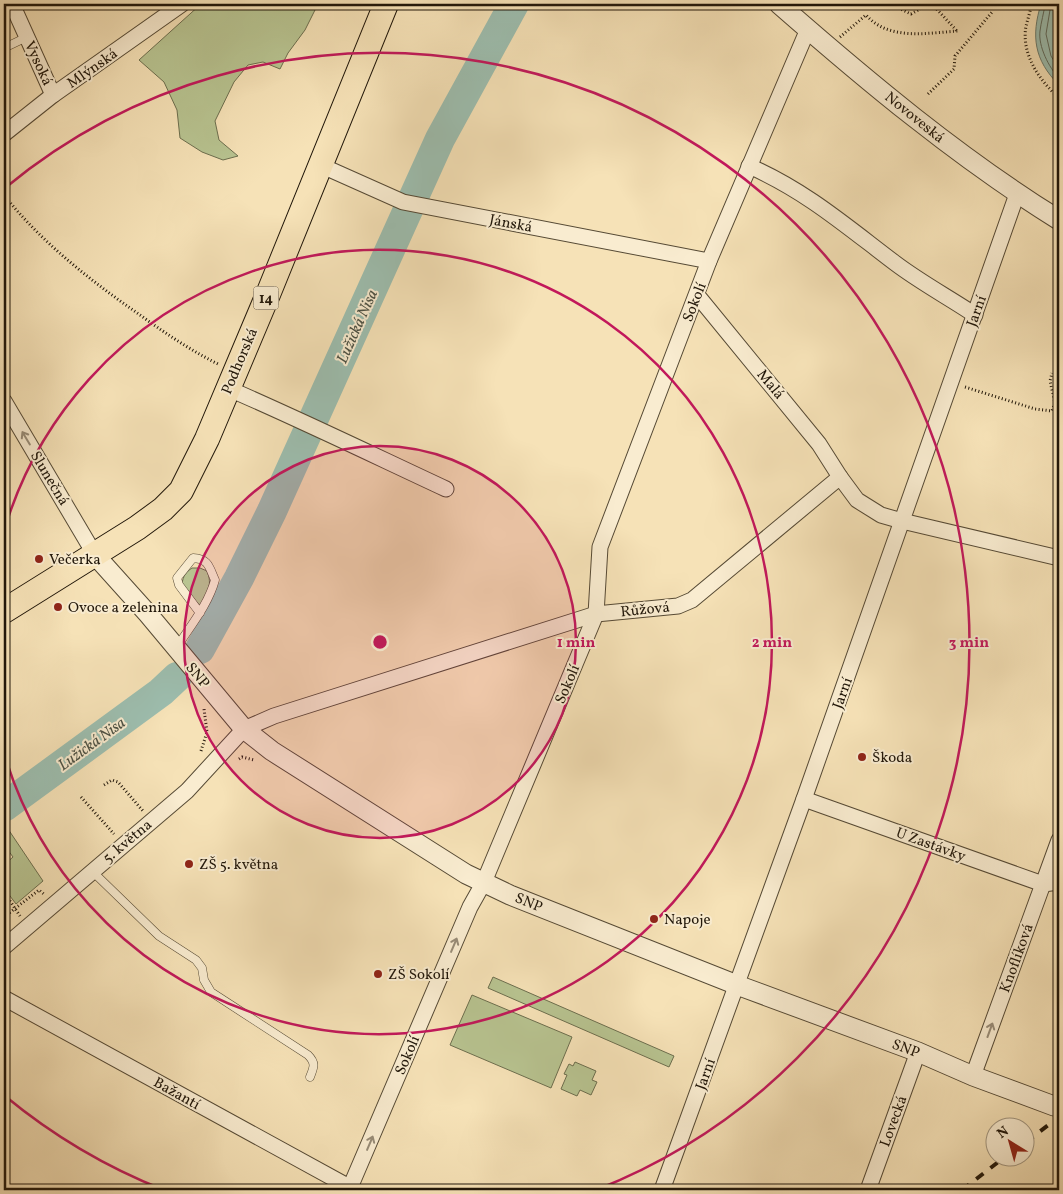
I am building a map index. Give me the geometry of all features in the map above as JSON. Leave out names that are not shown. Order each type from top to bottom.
[{"type":"main road","name":"Podhorská","points":[[4,611],[96,555],[156,514],[181,490],[207,439],[386,4]]},
{"type":"street","name":"Vysoká","points":[[12,4],[53,95]]},
{"type":"street","name":"Mlýnská","points":[[4,134],[53,95],[182,4]]},
{"type":"street","name":"Novoveská","points":[[779,4],[936,134],[1017,194],[1059,220]]},
{"type":"street","name":"Sokolí","points":[[350,1189],[470,907],[484,882],[596,614],[600,547],[709,262],[808,29]]},
{"type":"street","name":"Jánská","points":[[320,165],[403,202],[709,262]]},
{"type":"street","points":[[750,166],[774,177],[822,206],[897,264],[975,314]]},
{"type":"street","name":"Jarní","points":[[662,1190],[804,799],[1017,194]]},
{"type":"street","name":"Malá","points":[[696,295],[819,444],[840,477]]},
{"type":"street","points":[[231,380],[323,432],[446,489]]},
{"type":"street","name":"Slunečná","points":[[4,401],[96,555]]},
{"type":"street","points":[[840,477],[857,500],[882,514],[902,521],[1059,558]]},
{"type":"street","name":"Růžová","points":[[244,729],[274,716],[596,614],[678,606],[692,600],[840,477]]},
{"type":"street","name":"SNP","points":[[96,555],[244,729],[272,751],[466,874],[510,895],[737,985],[918,1052],[973,1076],[1054,1106]]},
{"type":"street","name":"5. května","points":[[4,947],[187,791],[244,729]]},
{"type":"street","name":"U Zastávky","points":[[804,799],[1043,884],[1059,882]]},
{"type":"street","name":"Knoflíková","points":[[973,1076],[1059,840]]},
{"type":"street","name":"Bažantí","points":[[4,998],[350,1189]]},
{"type":"street","name":"Lovecká","points":[[868,1190],[918,1052]]},
{"type":"lane","points":[[4,48],[27,37]]},
{"type":"lane","points":[[176,648],[200,613],[216,580],[207,563],[202,559],[193,558],[177,578],[179,585],[200,613]]},
{"type":"lane","points":[[92,871],[159,936],[196,960],[202,968],[204,980],[211,992],[308,1055],[315,1065],[310,1077]]},
{"type":"path","points":[[839,38],[866,15],[874,23],[896,32],[958,32],[931,4],[911,14],[892,5]]},
{"type":"path","points":[[1032,4],[1026,27],[1026,44],[1031,62],[1041,80],[1059,98]]},
{"type":"path","points":[[928,94],[954,69],[955,56],[993,11]]},
{"type":"path","points":[[4,194],[17,212],[71,263],[113,296],[198,354],[231,380]]},
{"type":"path","points":[[950,382],[1035,409],[1052,411],[1055,403],[1050,381],[1052,373]]},
{"type":"path","points":[[199,754],[207,732],[205,711]]},
{"type":"path","points":[[104,785],[112,780],[118,782],[152,820]]},
{"type":"path","points":[[81,797],[116,836]]},
{"type":"path","points":[[4,848],[9,855],[4,860]]},
{"type":"path","points":[[4,917],[40,890],[46,895]]},
{"type":"path","points":[[4,892],[21,916]]},
{"type":"green space","points":[[201,4],[318,4],[305,30],[288,53],[280,69],[263,62],[248,65],[234,82],[215,121],[219,140],[238,156],[223,160],[202,152],[180,138],[177,110],[164,82],[139,60]]},
{"type":"green space","points":[[192,568],[200,568],[207,571],[209,576],[208,589],[200,606],[182,584],[185,575]]},
{"type":"green space","points":[[4,825],[43,881],[16,904],[4,888],[4,865],[13,857],[4,845]]},
{"type":"green space","points":[[493,977],[674,1056],[669,1067],[488,988]]},
{"type":"green space","points":[[472,995],[572,1037],[551,1088],[450,1045]]},
{"type":"green space","points":[[575,1062],[596,1071],[592,1080],[597,1082],[591,1095],[580,1090],[577,1096],[561,1089],[567,1075],[564,1074],[569,1064],[573,1066]]},
{"type":"water","points":[[1041,4],[1059,4],[1059,85],[1044,66],[1037,47],[1036,27]]},
{"type":"waterway","name":"Lužická Nisa","points":[[200,649],[239,578],[272,511],[440,139],[514,4]]},
{"type":"waterway","name":"Lužická Nisa","points":[[4,807],[161,692],[177,677]]},
{"type":"railway","points":[[1036,1134],[1059,1117]]},
{"type":"railway","points":[[962,1190],[993,1166]]},
{"type":"place","name":"Večerka","points":[[39,559]]},
{"type":"place","name":"Ovoce a zelenina","points":[[58,607]]},
{"type":"place","name":"Škoda","points":[[862,757]]},
{"type":"place","name":"ZŠ 5. května","points":[[189,864]]},
{"type":"place","name":"Napoje","points":[[654,919]]},
{"type":"place","name":"ZŠ Sokolí","points":[[378,974]]}]
